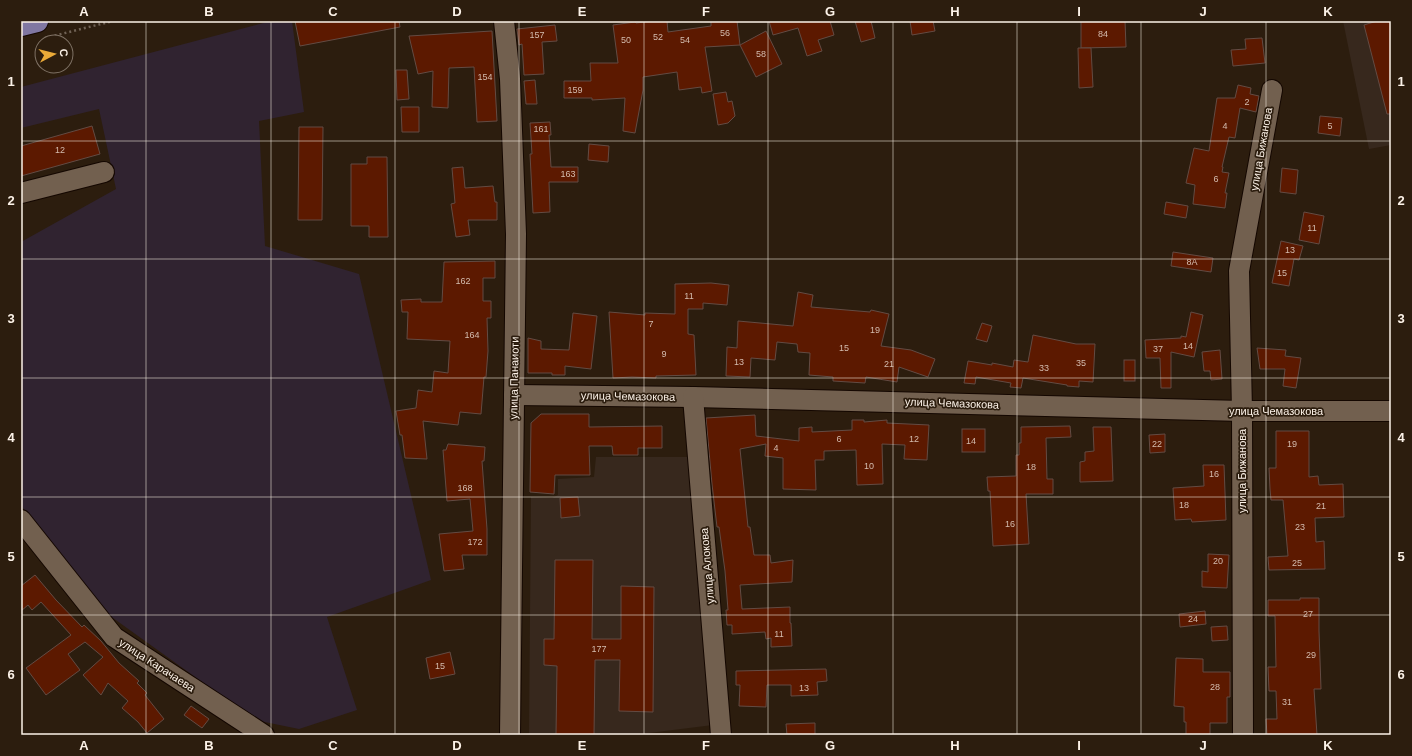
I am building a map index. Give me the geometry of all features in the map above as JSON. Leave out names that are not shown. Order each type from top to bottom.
[{"type":"main road","points":[[21,25],[40,29]]},
{"type":"street","name":"улица Панаиоти","points":[[504,21],[510,79],[516,234],[510,735]]},
{"type":"street","name":"улица Бижанова","points":[[1243,735],[1242,411],[1239,271],[1272,90]]},
{"type":"street","points":[[21,193],[104,172]]},
{"type":"street","name":"улица Чемазокова","points":[[514,395],[693,397],[1242,411],[1391,411]]},
{"type":"street","name":"улица Алокова","points":[[693,397],[721,735]]},
{"type":"street","name":"улица Карачаева","points":[[21,520],[114,637],[264,735]]},
{"type":"path","points":[[40,29],[113,21]]},
{"type":"shaded area","points":[[271,21],[292,21],[304,112],[259,121],[265,246],[359,274],[431,580],[327,617],[357,710],[299,729],[255,720],[81,595],[21,505],[21,242],[116,189],[99,109],[21,128],[21,87]]},
{"type":"shaded area","points":[[1343,21],[1391,21],[1391,145],[1369,149]]},
{"type":"shaded area","points":[[596,457],[688,457],[713,725],[633,735],[529,735],[531,497],[552,498],[558,495],[558,479],[594,477]]},
{"type":"building","points":[[295,21],[399,21],[400,27],[300,46]]},
{"type":"building","points":[[667,21],[668,32],[711,26],[711,21],[737,21],[740,45],[705,47],[712,91],[702,93],[701,87],[679,90],[677,72],[643,77],[643,90],[635,133],[623,131],[625,98],[592,100],[592,98],[564,98],[564,81],[591,81],[590,63],[618,63],[613,25]]},
{"type":"building","points":[[769,21],[830,21],[834,35],[818,40],[822,51],[807,56],[798,28],[773,35]]},
{"type":"building","points":[[855,21],[871,21],[875,38],[861,42]]},
{"type":"building","points":[[910,21],[933,21],[935,31],[912,35]]},
{"type":"building","points":[[1081,21],[1125,21],[1126,47],[1081,48]]},
{"type":"building","points":[[1377,21],[1391,21],[1391,114],[1387,114],[1364,25]]},
{"type":"building","points":[[555,25],[557,41],[542,42],[544,74],[524,75],[522,44],[519,45],[517,29]]},
{"type":"building","points":[[492,31],[497,121],[477,122],[474,67],[449,68],[448,108],[432,107],[433,71],[418,74],[409,36]]},
{"type":"building","points":[[766,31],[782,64],[756,77],[740,45]]},
{"type":"building","points":[[1262,38],[1265,63],[1233,66],[1231,50],[1246,49],[1245,39]]},
{"type":"building","points":[[1078,48],[1091,48],[1093,87],[1079,88]]},
{"type":"building","points":[[396,70],[407,70],[409,99],[397,100]]},
{"type":"building","points":[[535,80],[537,104],[526,104],[524,81]]},
{"type":"building","points":[[1238,85],[1251,88],[1250,94],[1259,96],[1256,112],[1240,108],[1235,138],[1229,137],[1222,167],[1222,172],[1229,173],[1225,193],[1227,193],[1225,208],[1193,204],[1195,185],[1186,183],[1194,148],[1209,151],[1217,98],[1235,98]]},
{"type":"building","points":[[726,92],[728,102],[732,101],[735,116],[728,123],[718,125],[713,94]]},
{"type":"building","points":[[401,107],[419,107],[419,132],[402,132]]},
{"type":"building","points":[[1320,116],[1342,118],[1340,136],[1318,133]]},
{"type":"building","points":[[550,122],[551,135],[549,135],[551,167],[578,167],[578,182],[549,182],[550,212],[533,213],[530,123]]},
{"type":"building","points":[[92,126],[100,154],[21,176],[21,146]]},
{"type":"building","points":[[299,127],[323,127],[322,220],[298,220]]},
{"type":"building","points":[[589,144],[609,146],[608,162],[588,160]]},
{"type":"building","points":[[367,157],[387,157],[388,237],[369,237],[369,226],[351,226],[351,164],[367,164]]},
{"type":"building","points":[[463,167],[465,188],[493,186],[495,202],[497,202],[497,220],[468,220],[470,235],[456,237],[451,204],[455,203],[452,168]]},
{"type":"building","points":[[1282,168],[1298,170],[1296,194],[1280,192]]},
{"type":"building","points":[[1166,202],[1188,206],[1186,218],[1164,214]]},
{"type":"building","points":[[1304,212],[1324,216],[1319,244],[1299,240]]},
{"type":"building","points":[[1281,241],[1303,246],[1299,260],[1294,259],[1289,286],[1272,283]]},
{"type":"building","points":[[1173,252],[1213,258],[1211,272],[1171,266]]},
{"type":"building","points":[[495,261],[495,278],[483,278],[483,301],[491,301],[491,318],[487,318],[488,351],[481,414],[460,412],[458,425],[423,421],[427,459],[405,458],[402,435],[400,435],[396,411],[416,408],[418,390],[432,392],[434,371],[448,373],[450,341],[407,339],[408,312],[402,312],[401,300],[421,299],[421,302],[442,302],[444,262]]},
{"type":"building","points":[[711,283],[729,285],[727,305],[703,303],[703,309],[688,309],[688,334],[694,335],[696,375],[656,376],[656,378],[613,378],[609,312],[645,315],[645,313],[675,314],[675,284]]},
{"type":"building","points":[[798,292],[813,295],[811,307],[870,312],[871,310],[889,314],[881,346],[911,350],[935,359],[928,377],[899,367],[897,382],[866,377],[865,383],[833,381],[833,377],[809,375],[810,353],[798,352],[797,344],[777,342],[775,360],[751,358],[750,377],[726,376],[727,347],[737,348],[738,321],[793,326]]},
{"type":"building","points":[[1191,312],[1203,315],[1194,357],[1171,352],[1171,388],[1161,388],[1160,358],[1146,358],[1145,340],[1181,338],[1181,336],[1186,337]]},
{"type":"building","points":[[573,313],[597,316],[591,369],[565,366],[565,375],[552,375],[552,373],[528,373],[528,338],[541,341],[541,349],[569,350]]},
{"type":"building","points":[[982,323],[992,326],[987,342],[976,339]]},
{"type":"building","points":[[1033,335],[1076,344],[1095,344],[1093,382],[1079,381],[1079,387],[1023,378],[1021,388],[1010,387],[1011,383],[976,377],[975,384],[964,383],[968,361],[1013,367],[1014,360],[1028,362]]},
{"type":"building","points":[[1257,348],[1286,350],[1285,356],[1301,358],[1296,388],[1283,386],[1285,369],[1260,369]]},
{"type":"building","points":[[1220,350],[1222,379],[1211,380],[1210,371],[1204,371],[1202,352]]},
{"type":"building","points":[[1124,360],[1135,360],[1135,381],[1124,381]]},
{"type":"building","points":[[541,414],[589,414],[589,427],[662,426],[662,448],[638,448],[638,455],[613,455],[612,446],[589,446],[590,475],[555,475],[554,494],[530,492],[531,423]]},
{"type":"building","points":[[755,415],[756,436],[799,441],[799,428],[812,427],[812,432],[852,430],[852,420],[864,420],[864,422],[887,420],[887,423],[929,425],[927,460],[904,459],[905,445],[882,444],[883,484],[857,485],[856,450],[824,451],[824,460],[815,460],[816,490],[783,489],[783,458],[765,456],[766,444],[740,449],[748,527],[750,527],[754,555],[770,555],[771,563],[793,560],[792,582],[740,585],[742,609],[790,607],[792,646],[771,647],[771,638],[766,639],[765,632],[732,634],[732,625],[727,625],[726,610],[728,610],[725,571],[719,527],[717,527],[706,418]]},
{"type":"building","points":[[1070,426],[1071,437],[1046,438],[1047,479],[1053,479],[1053,494],[1026,494],[1029,544],[993,546],[990,491],[988,491],[987,477],[1016,476],[1016,455],[1019,455],[1021,427]]},
{"type":"building","points":[[1093,427],[1111,427],[1113,481],[1080,482],[1080,462],[1085,461],[1085,452],[1094,451]]},
{"type":"building","points":[[962,429],[985,429],[985,452],[962,452]]},
{"type":"building","points":[[1276,431],[1309,431],[1309,477],[1318,476],[1319,485],[1343,484],[1344,517],[1315,518],[1316,542],[1324,541],[1325,569],[1269,570],[1268,557],[1288,556],[1283,500],[1271,500],[1269,468],[1276,468]]},
{"type":"building","points":[[1165,434],[1165,452],[1150,453],[1149,435]]},
{"type":"building","points":[[448,444],[485,447],[484,461],[482,461],[487,529],[487,555],[462,555],[464,569],[444,571],[439,534],[473,531],[470,499],[447,501],[443,450],[446,450]]},
{"type":"building","points":[[1203,465],[1224,465],[1226,520],[1192,522],[1191,519],[1175,520],[1173,488],[1204,486]]},
{"type":"building","points":[[578,497],[580,516],[561,518],[560,498]]},
{"type":"building","points":[[1208,554],[1229,555],[1227,588],[1202,587],[1202,571],[1208,572]]},
{"type":"building","points":[[555,560],[593,560],[592,639],[621,639],[621,586],[654,587],[653,712],[619,711],[620,660],[595,660],[594,735],[556,735],[557,666],[544,665],[544,639],[554,639]]},
{"type":"building","points":[[35,575],[82,627],[84,625],[101,641],[119,663],[139,681],[137,683],[147,693],[145,695],[164,719],[147,733],[138,722],[122,708],[128,701],[108,683],[101,695],[83,675],[103,657],[85,642],[68,654],[80,670],[46,695],[26,668],[71,635],[41,602],[32,610],[28,605],[21,611],[21,586]]},
{"type":"building","points":[[1300,598],[1319,598],[1321,689],[1314,689],[1317,735],[1267,735],[1266,719],[1277,719],[1276,691],[1269,691],[1268,667],[1276,667],[1275,616],[1268,616],[1268,600],[1300,600]]},
{"type":"building","points":[[1205,611],[1206,624],[1180,627],[1179,614]]},
{"type":"building","points":[[1227,626],[1228,640],[1212,641],[1211,627]]},
{"type":"building","points":[[450,652],[455,674],[430,679],[426,658]]},
{"type":"building","points":[[1176,658],[1203,659],[1203,672],[1230,672],[1230,697],[1227,697],[1227,723],[1210,723],[1210,735],[1186,735],[1184,707],[1174,706]]},
{"type":"building","points":[[826,669],[827,681],[817,682],[818,695],[791,696],[791,685],[767,685],[766,707],[739,706],[740,685],[736,685],[736,671]]},
{"type":"building","points":[[191,706],[209,719],[202,728],[184,715]]},
{"type":"building","points":[[815,723],[815,735],[787,735],[786,724]]}]
